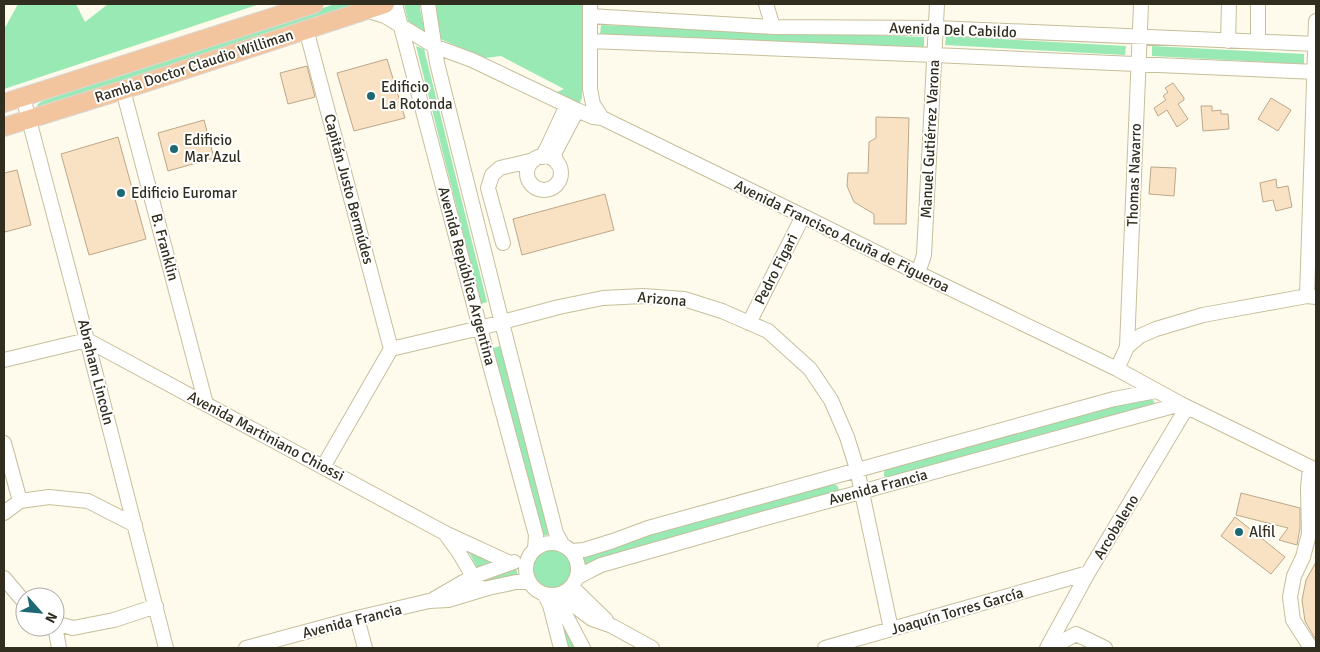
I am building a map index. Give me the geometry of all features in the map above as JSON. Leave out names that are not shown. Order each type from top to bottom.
[{"type":"main road","name":"Rambla Doctor Claudio Williman","points":[[4,103],[314,4]]},
{"type":"main road","name":"Rambla Doctor Claudio Williman","points":[[4,127],[384,4]]},
{"type":"street","name":"Avenida República Argentina","points":[[395,4],[536,535],[532,554]]},
{"type":"street","name":"Avenida República Argentina","points":[[428,4],[437,63],[502,323],[556,533],[567,548]]},
{"type":"street","points":[[766,4],[773,27]]},
{"type":"street","name":"Manuel Gutiérrez Varona","points":[[918,274],[924,255],[937,4]]},
{"type":"street","name":"Thomas Navarro","points":[[1127,347],[1141,4]]},
{"type":"street","points":[[1228,41],[1229,4]]},
{"type":"street","points":[[1258,4],[1258,42]]},
{"type":"street","name":"Avenida Francisco Acuña de Figueroa","points":[[366,10],[385,16],[434,46],[472,60],[593,117],[602,118],[918,274],[1118,369],[1184,406],[1313,468]]},
{"type":"street","points":[[590,10],[590,89],[593,104],[602,118]]},
{"type":"street","name":"Avenida Del Cabildo","points":[[590,10],[773,27],[936,28],[1316,44]]},
{"type":"street","points":[[1118,369],[1127,347],[1140,336],[1156,329],[1203,315],[1312,296],[1316,21]]},
{"type":"street","name":"Capitán Justo Bermúdes","points":[[306,29],[391,349]]},
{"type":"street","name":"Avenida Del Cabildo","points":[[590,41],[1316,72]]},
{"type":"street","name":"B. Franklin","points":[[123,90],[206,404]]},
{"type":"street","name":"Abraham Lincoln","points":[[23,97],[166,648]]},
{"type":"street","points":[[572,107],[554,154],[561,171],[560,180],[554,187],[546,190],[537,189],[530,184],[527,176],[528,167],[547,148],[572,107]]},
{"type":"street","points":[[502,243],[488,188],[492,175],[500,168],[538,158],[550,158],[557,163]]},
{"type":"street","name":"Pedro Figari","points":[[749,323],[803,216]]},
{"type":"street","name":"Arizona","points":[[391,349],[502,323],[559,307],[603,298],[643,296],[684,299],[722,311],[768,331],[810,369],[831,400],[847,437],[857,469],[891,629]]},
{"type":"street","points":[[4,360],[87,340]]},
{"type":"street","name":"Avenida Martiniano Chiossi","points":[[87,340],[445,533],[510,563]]},
{"type":"street","points":[[323,467],[391,349]]},
{"type":"street","name":"Avenida Francia","points":[[567,548],[584,550],[648,528],[857,469],[1104,401],[1156,391]]},
{"type":"street","name":"Avenida Francia","points":[[575,582],[589,570],[601,565],[755,521],[1184,406]]},
{"type":"street","name":"Arcobaleno","points":[[1048,647],[1088,573],[1184,406]]},
{"type":"street","points":[[4,443],[20,502]]},
{"type":"street","points":[[1311,648],[1293,620],[1290,597],[1294,576],[1303,557],[1309,534],[1308,488],[1313,468]]},
{"type":"street","points":[[4,513],[20,502],[49,497],[88,501],[135,525]]},
{"type":"street","name":"Avenida Martiniano Chiossi","points":[[445,533],[458,550],[472,577],[482,586],[488,588]]},
{"type":"street","points":[[554,595],[567,592],[575,582],[579,564],[576,557],[567,548],[555,543],[548,543],[532,554],[526,570],[529,582],[536,590],[554,595],[592,619],[612,626],[652,648]]},
{"type":"street","name":"Avenida Francia","points":[[429,601],[472,577],[532,554]]},
{"type":"street","name":"Joaquín Torres García","points":[[825,648],[1088,573]]},
{"type":"street","points":[[4,578],[15,591]]},
{"type":"street","name":"Avenida Francia","points":[[246,648],[429,601],[448,600],[488,588],[516,582],[529,582]]},
{"type":"street","points":[[575,582],[612,626]]},
{"type":"street","points":[[554,595],[550,605],[561,648]]},
{"type":"street","points":[[554,595],[583,648]]},
{"type":"street","points":[[65,626],[73,628],[114,620],[156,606]]},
{"type":"street","points":[[357,618],[365,648]]},
{"type":"street","points":[[1048,647],[1056,645],[1076,634],[1105,648]]},
{"type":"green space","points":[[18,4],[76,4],[85,22],[108,4],[260,4],[4,89],[4,27]]},
{"type":"green space","points":[[335,4],[363,4],[40,107],[37,106],[46,99]]},
{"type":"green space","points":[[404,4],[421,4],[420,9],[425,32],[423,34],[409,25]]},
{"type":"green space","points":[[585,4],[582,98],[579,104],[557,92],[564,89],[501,56],[485,58],[438,38],[434,5]]},
{"type":"green space","points":[[601,25],[924,37],[924,47],[600,35]]},
{"type":"green space","points":[[946,36],[1126,46],[1125,55],[945,45]]},
{"type":"green space","points":[[416,46],[424,49],[487,302],[481,304]]},
{"type":"green space","points":[[1152,46],[1304,54],[1304,64],[1152,56]]},
{"type":"green space","points":[[500,346],[550,534],[542,536],[493,348]]},
{"type":"green space","points":[[1150,399],[1154,401],[1154,404],[888,479],[884,476],[885,470],[1115,405]]},
{"type":"green space","points":[[833,484],[839,489],[836,494],[585,566],[582,557],[611,549],[642,537]]},
{"type":"green space","points":[[462,544],[499,563],[478,570],[470,554]]},
{"type":"green space","points":[[557,549],[564,552],[570,558],[573,569],[572,577],[564,586],[557,589],[549,589],[542,586],[534,577],[533,565],[536,558],[545,550]]},
{"type":"green space","points":[[516,568],[518,576],[489,582],[480,579]]},
{"type":"green space","points":[[557,603],[577,648],[566,648]]},
{"type":"building","name":"Edificio La Rotonda","points":[[387,59],[405,118],[354,131],[337,73]]},
{"type":"building","points":[[307,66],[315,97],[288,104],[280,73]]},
{"type":"building","points":[[1173,83],[1184,98],[1178,104],[1188,119],[1177,127],[1167,110],[1158,116],[1154,108],[1166,100],[1163,96],[1168,92],[1165,88]]},
{"type":"building","points":[[1271,98],[1291,110],[1278,131],[1258,119]]},
{"type":"building","points":[[1201,106],[1212,106],[1212,111],[1221,110],[1221,114],[1228,114],[1229,129],[1203,131]]},
{"type":"building","points":[[876,117],[909,118],[906,224],[874,224],[874,214],[854,202],[847,186],[848,173],[868,173],[869,142],[876,138]]},
{"type":"building","points":[[204,120],[214,158],[168,171],[158,133]]},
{"type":"building","name":"Edificio Euromar","points":[[118,137],[146,239],[89,255],[61,154]]},
{"type":"building","points":[[1151,167],[1176,168],[1174,196],[1149,194]]},
{"type":"building","points":[[17,170],[31,225],[5,232],[4,173]]},
{"type":"building","points":[[1276,179],[1277,188],[1288,186],[1292,207],[1276,211],[1273,200],[1263,202],[1260,183]]},
{"type":"building","points":[[605,194],[614,230],[522,255],[513,219]]},
{"type":"building","points":[[1241,493],[1300,508],[1300,528],[1297,545],[1279,540],[1288,528],[1236,515]]},
{"type":"building","points":[[1235,517],[1285,557],[1271,574],[1221,536]]},
{"type":"building","points":[[1316,562],[1316,640],[1305,621],[1302,600],[1306,580]]},
{"type":"place","name":"Edificio La Rotonda","points":[[371,96]]},
{"type":"place","name":"Edificio Mar Azul","points":[[174,149]]},
{"type":"place","name":"Edificio Euromar","points":[[121,193]]},
{"type":"place","name":"Alfil","points":[[1239,532]]}]
